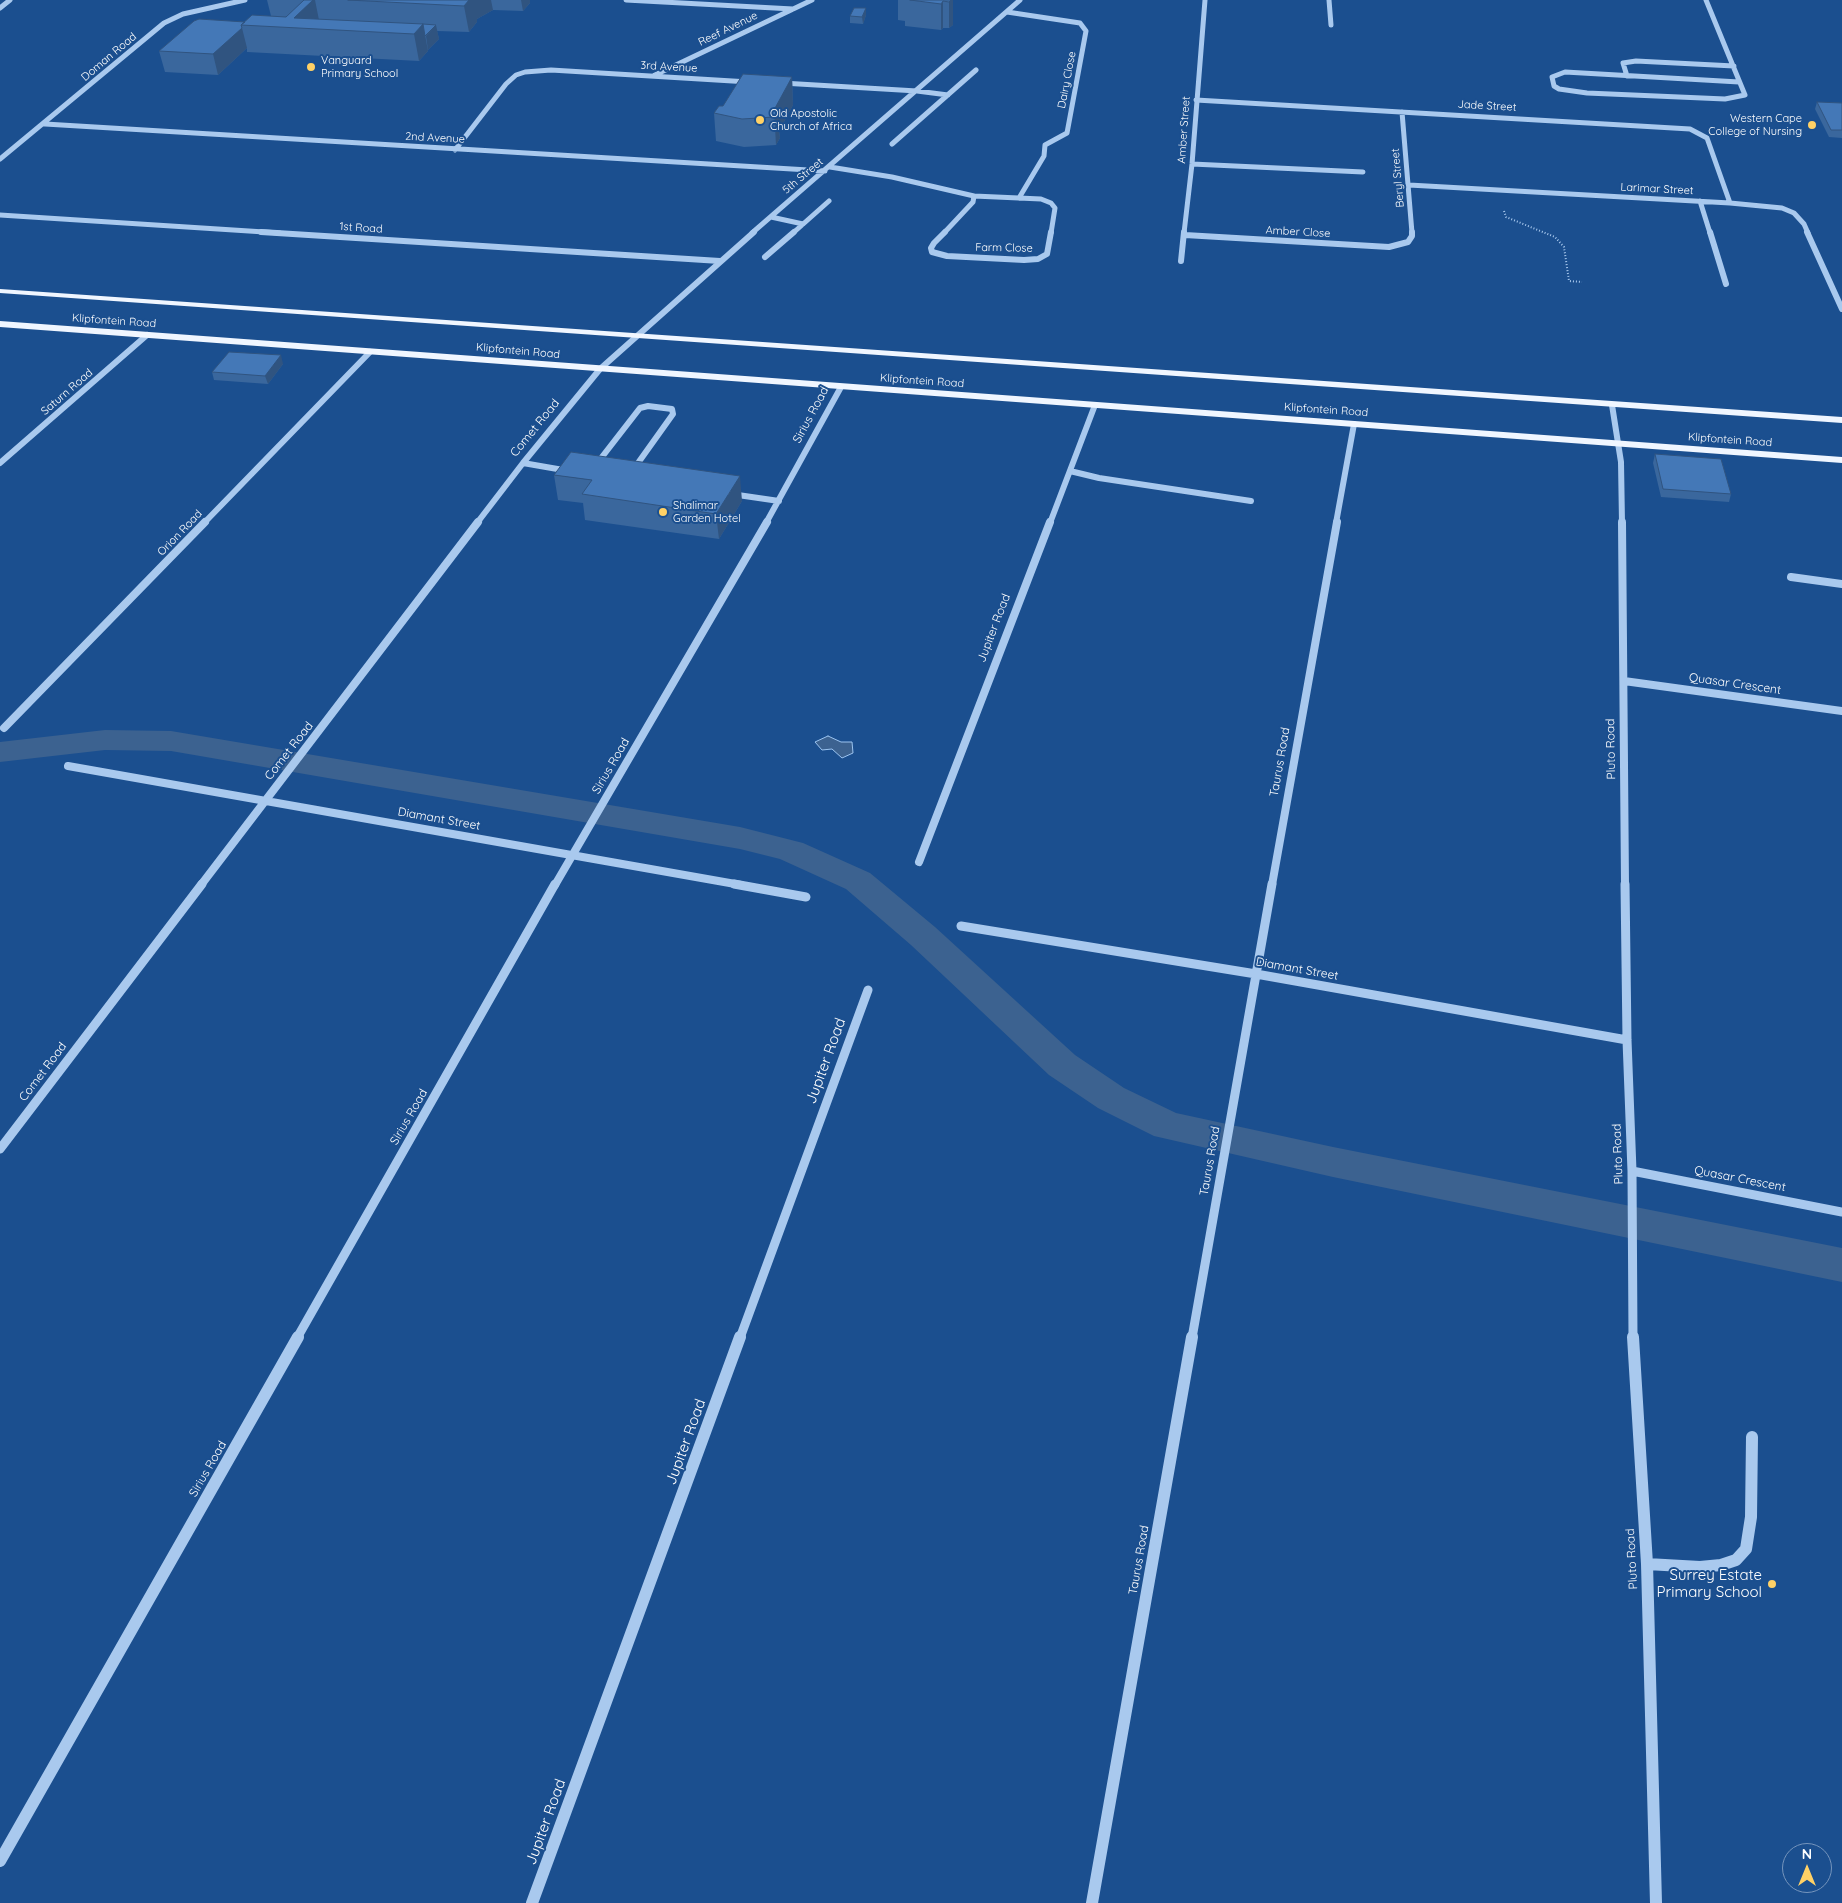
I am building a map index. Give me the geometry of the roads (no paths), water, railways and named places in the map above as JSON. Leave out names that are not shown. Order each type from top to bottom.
[{"type":"main road","name":"Klipfontein Road","points":[[0,291],[1842,420]]},
{"type":"main road","name":"Klipfontein Road","points":[[0,324],[1842,460]]},
{"type":"street","points":[[0,8],[10,0]]},
{"type":"street","name":"Doman Road","points":[[0,160],[164,23],[183,14],[245,0]]},
{"type":"street","points":[[626,0],[794,9]]},
{"type":"street","name":"Reef Avenue","points":[[652,77],[812,0]]},
{"type":"street","name":"5th Street","points":[[600,369],[720,261],[1020,0]]},
{"type":"street","name":"Amber Street","points":[[1181,261],[1192,164],[1205,0]]},
{"type":"street","points":[[1329,0],[1331,25]]},
{"type":"street","points":[[1706,0],[1734,66],[1745,95],[1738,98],[1725,99],[1569,92],[1554,86],[1552,77],[1565,72],[1740,82]]},
{"type":"street","name":"Dairy Close","points":[[1007,12],[1080,23],[1086,30],[1067,133],[1045,145],[1044,156],[1019,198]]},
{"type":"street","points":[[1627,76],[1623,63],[1636,60],[1734,66]]},
{"type":"street","name":"3rd Avenue","points":[[455,150],[506,84],[525,72],[551,70],[759,82]]},
{"type":"street","points":[[892,144],[976,70]]},
{"type":"street","points":[[778,83],[917,90],[948,95]]},
{"type":"street","name":"Jade Street","points":[[1196,100],[1690,129],[1707,138],[1730,202]]},
{"type":"street","name":"Beryl Street","points":[[1402,112],[1412,229],[1412,236],[1408,242]]},
{"type":"street","name":"2nd Avenue","points":[[45,124],[825,171]]},
{"type":"street","points":[[1192,164],[1363,172]]},
{"type":"street","name":"Farm Close","points":[[830,166],[892,177],[974,196],[1041,199],[1051,202],[1055,208],[1047,254],[1038,259],[1024,260],[947,256],[932,252],[931,248],[934,243],[973,202],[974,196]]},
{"type":"street","name":"Larimar Street","points":[[1409,185],[1730,202],[1782,208],[1800,219],[1842,309]]},
{"type":"street","points":[[765,257],[829,201]]},
{"type":"street","points":[[1700,201],[1726,284]]},
{"type":"street","name":"1st Road","points":[[0,215],[720,261]]},
{"type":"street","points":[[771,217],[803,224]]},
{"type":"street","name":"Amber Close","points":[[1185,235],[1374,247],[1401,246],[1408,242]]},
{"type":"street","name":"Saturn Road","points":[[0,463],[147,335]]},
{"type":"street","name":"Orion Road","points":[[4,728],[370,352]]},
{"type":"street","name":"Comet Road","points":[[0,1149],[523,463],[600,369]]},
{"type":"street","name":"Sirius Road","points":[[0,1861],[572,855],[608,797],[779,501],[841,387]]},
{"type":"street","name":"Jupiter Road","points":[[919,862],[1095,405]]},
{"type":"street","name":"Pluto Road","points":[[1612,405],[1622,471],[1633,1333],[1647,1564],[1656,1903]]},
{"type":"street","points":[[589,474],[640,408],[648,406],[672,410],[673,414],[626,479]]},
{"type":"street","name":"Taurus Road","points":[[1092,1903],[1354,424]]},
{"type":"street","points":[[523,463],[580,472]]},
{"type":"street","points":[[1070,472],[1109,480],[1251,501]]},
{"type":"street","points":[[719,492],[779,501]]},
{"type":"street","points":[[1791,577],[1842,584]]},
{"type":"street","name":"Quasar Crescent","points":[[1624,681],[1842,712]]},
{"type":"street","name":"Diamant Street","points":[[68,766],[806,897]]},
{"type":"street","name":"Diamant Street","points":[[961,926],[1256,974],[1628,1040]]},
{"type":"street","name":"Jupiter Road","points":[[532,1903],[868,990]]},
{"type":"street","name":"Quasar Crescent","points":[[1632,1171],[1842,1212]]},
{"type":"street","points":[[1647,1564],[1700,1567],[1721,1565],[1736,1560],[1746,1549],[1751,1517],[1752,1437]]},
{"type":"water","points":[[828,736],[841,742],[852,742],[853,753],[842,758],[832,749],[822,750],[815,742]]},
{"type":"waterway","points":[[0,752],[105,740],[171,741],[740,838],[791,851],[858,881],[923,936],[1062,1065],[1111,1098],[1168,1126],[1333,1162],[1842,1265]]},
{"type":"place","name":"Vanguard Primary School","points":[[311,67]]},
{"type":"place","name":"Old Apostolic Church of Africa","points":[[760,120]]},
{"type":"place","name":"Western Cape College of Nursing","points":[[1812,125]]},
{"type":"place","name":"Shalimar Garden Hotel","points":[[663,512]]},
{"type":"place","name":"Surrey Estate Primary School","points":[[1772,1584]]}]
